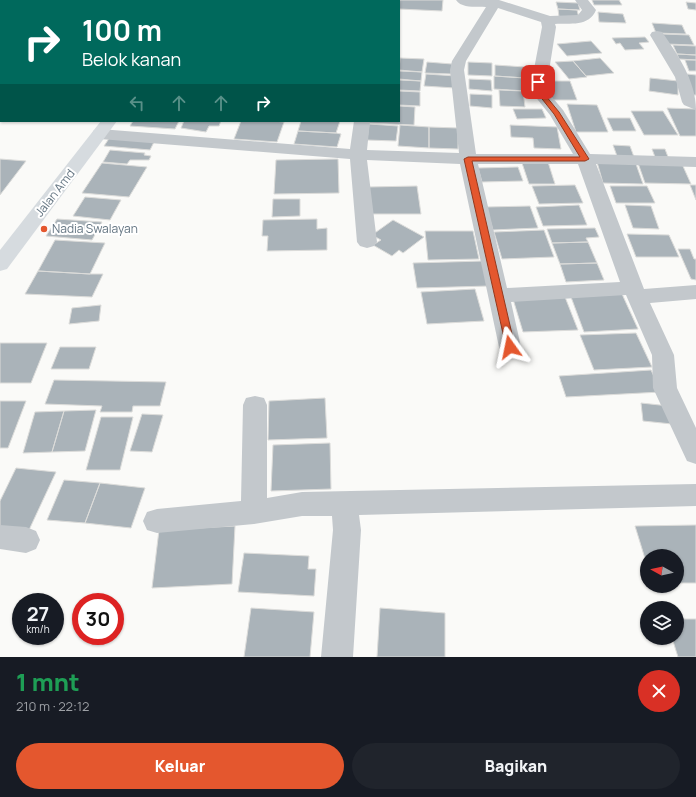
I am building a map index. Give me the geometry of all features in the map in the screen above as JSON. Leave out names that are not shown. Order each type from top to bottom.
[{"type":"street","points":[[462,0],[466,2],[495,3],[542,17],[547,20],[581,19],[587,15],[589,10],[581,0]]},
{"type":"street","points":[[495,3],[459,61],[457,70],[468,159],[500,296],[510,347]]},
{"type":"street","points":[[547,20],[549,27],[538,90],[557,113],[585,159],[636,292],[663,355],[665,361],[662,380],[665,388],[696,454]]},
{"type":"street","points":[[656,35],[682,77],[690,102],[696,106]]},
{"type":"street","points":[[362,122],[358,155],[367,242]]},
{"type":"street","points":[[104,128],[358,155],[468,159],[585,159],[696,162]]},
{"type":"street","name":"Jalan Amd","points":[[0,264],[104,128]]},
{"type":"street","points":[[500,296],[636,292],[696,292]]},
{"type":"street","points":[[254,512],[255,405]]},
{"type":"street","points":[[157,520],[254,512],[302,504],[696,495]]},
{"type":"street","points":[[337,657],[347,530],[345,504]]},
{"type":"building","points":[[400,0],[443,0],[442,11],[400,9]]},
{"type":"building","points":[[592,0],[619,0],[622,5],[594,5]]},
{"type":"building","points":[[556,2],[578,3],[580,10],[558,9]]},
{"type":"building","points":[[686,2],[696,3],[696,10],[688,9]]},
{"type":"building","points":[[558,9],[577,10],[579,18],[559,17]]},
{"type":"building","points":[[598,12],[623,14],[626,23],[599,22]]},
{"type":"building","points":[[652,23],[682,25],[686,34],[656,33]]},
{"type":"building","points":[[662,34],[689,35],[694,45],[666,44]]},
{"type":"building","points":[[645,37],[649,42],[639,43],[644,49],[625,50],[620,43],[616,44],[612,38]]},
{"type":"building","points":[[591,41],[602,53],[567,56],[557,44]]},
{"type":"building","points":[[673,45],[696,46],[696,55],[677,54]]},
{"type":"building","points":[[677,54],[696,55],[696,60],[679,59]]},
{"type":"building","points":[[400,58],[424,59],[422,72],[400,70]]},
{"type":"building","points":[[600,58],[614,73],[586,76],[573,61]]},
{"type":"building","points":[[685,60],[696,60],[696,71],[689,71]]},
{"type":"building","points":[[573,61],[587,77],[569,79],[555,62]]},
{"type":"building","points":[[427,62],[452,64],[451,74],[425,73]]},
{"type":"building","points":[[468,62],[492,63],[492,76],[468,75]]},
{"type":"building","points":[[495,65],[525,67],[525,78],[495,76]]},
{"type":"building","points":[[400,71],[422,72],[421,81],[400,79]]},
{"type":"building","points":[[426,74],[456,76],[455,88],[424,86]]},
{"type":"building","points":[[687,74],[696,75],[696,95],[692,95]]},
{"type":"building","points":[[494,76],[525,78],[526,91],[494,89]]},
{"type":"building","points":[[650,78],[678,81],[678,95],[649,91]]},
{"type":"building","points":[[469,79],[491,80],[492,91],[469,89]]},
{"type":"building","points":[[400,80],[421,81],[420,91],[400,90]]},
{"type":"building","points":[[545,81],[570,81],[577,100],[552,100]]},
{"type":"building","points":[[499,90],[523,91],[525,107],[500,106]]},
{"type":"building","points":[[400,91],[420,92],[420,106],[400,105]]},
{"type":"building","points":[[470,94],[492,95],[492,108],[470,106]]},
{"type":"building","points":[[567,104],[597,105],[608,132],[576,132]]},
{"type":"building","points":[[400,106],[415,107],[414,125],[366,123],[400,122]]},
{"type":"building","points":[[667,108],[696,109],[696,136],[680,136]]},
{"type":"building","points":[[513,109],[542,109],[546,118],[517,119]]},
{"type":"building","points":[[631,111],[663,111],[678,135],[644,135]]},
{"type":"building","points":[[607,118],[630,118],[636,131],[613,131]]},
{"type":"building","points":[[132,122],[178,122],[175,129],[130,126]]},
{"type":"building","points":[[184,122],[221,122],[219,126],[209,126],[206,132],[181,128]]},
{"type":"building","points":[[241,122],[284,122],[277,142],[234,139]]},
{"type":"building","points":[[301,122],[340,122],[336,133],[298,131]]},
{"type":"building","points":[[369,124],[398,126],[396,141],[367,140]]},
{"type":"building","points":[[400,125],[429,127],[429,148],[398,146]]},
{"type":"building","points":[[510,125],[557,127],[561,149],[534,148],[533,138],[511,137]]},
{"type":"building","points":[[429,127],[458,128],[458,149],[429,148]]},
{"type":"building","points":[[298,131],[341,134],[337,147],[294,144]]},
{"type":"building","points":[[110,137],[155,140],[150,150],[104,146]]},
{"type":"building","points":[[613,145],[630,146],[634,157],[617,156]]},
{"type":"building","points":[[652,149],[665,149],[668,157],[655,157]]},
{"type":"building","points":[[110,150],[145,153],[144,155],[151,156],[149,160],[130,160],[127,164],[103,162]]},
{"type":"building","points":[[0,159],[26,161],[0,195]]},
{"type":"building","points":[[338,159],[339,193],[274,194],[276,160]]},
{"type":"building","points":[[548,162],[555,184],[529,184],[522,163]]},
{"type":"building","points":[[597,162],[636,164],[643,184],[603,183]]},
{"type":"building","points":[[102,163],[147,167],[129,197],[82,193]]},
{"type":"building","points":[[638,163],[682,164],[691,184],[645,183]]},
{"type":"building","points":[[518,167],[523,181],[482,182],[478,168]]},
{"type":"building","points":[[575,185],[583,203],[539,204],[532,186]]},
{"type":"building","points":[[690,185],[696,185],[696,200]]},
{"type":"building","points":[[417,186],[421,214],[370,214],[368,187]]},
{"type":"building","points":[[610,186],[647,186],[655,203],[616,203]]},
{"type":"building","points":[[85,197],[121,200],[110,220],[73,216]]},
{"type":"building","points":[[273,199],[300,199],[300,216],[272,217]]},
{"type":"building","points":[[579,205],[587,225],[543,226],[536,207]]},
{"type":"building","points":[[625,205],[651,206],[659,229],[633,228]]},
{"type":"building","points":[[530,206],[538,228],[493,230],[486,207]]},
{"type":"building","points":[[57,219],[102,222],[92,240],[46,236]]},
{"type":"building","points":[[317,219],[317,229],[327,228],[327,250],[267,251],[268,236],[262,236],[263,220]]},
{"type":"building","points":[[393,220],[424,237],[403,253],[399,250],[392,256],[373,245],[381,240],[372,235]]},
{"type":"building","points":[[595,228],[599,237],[586,238],[588,242],[552,243],[547,229]]},
{"type":"building","points":[[544,230],[554,257],[502,259],[494,232]]},
{"type":"building","points":[[425,231],[473,231],[479,259],[428,260]]},
{"type":"building","points":[[627,234],[669,235],[679,257],[636,257]]},
{"type":"building","points":[[55,240],[105,243],[90,274],[38,271]]},
{"type":"building","points":[[588,242],[597,263],[560,264],[552,243]]},
{"type":"building","points":[[678,249],[690,249],[694,259],[696,259],[696,280],[691,279]]},
{"type":"building","points":[[483,261],[489,286],[417,288],[413,263]]},
{"type":"building","points":[[597,263],[604,280],[566,282],[560,264]]},
{"type":"building","points":[[38,271],[103,274],[92,297],[25,294]]},
{"type":"building","points":[[475,289],[484,321],[427,324],[421,292]]},
{"type":"building","points":[[622,294],[638,329],[584,332],[571,297]]},
{"type":"building","points":[[565,297],[578,330],[523,332],[513,299]]},
{"type":"building","points":[[101,305],[99,321],[69,324],[72,308]]},
{"type":"building","points":[[636,333],[652,367],[594,370],[580,335]]},
{"type":"building","points":[[0,343],[47,343],[31,383],[0,383]]},
{"type":"building","points":[[60,347],[96,347],[89,369],[51,369]]},
{"type":"building","points":[[651,370],[661,392],[566,397],[559,376]]},
{"type":"building","points":[[54,380],[166,382],[160,406],[133,406],[132,412],[100,412],[102,406],[45,404]]},
{"type":"building","points":[[325,398],[327,438],[268,440],[269,401]]},
{"type":"building","points":[[0,401],[26,401],[8,448],[0,448]]},
{"type":"building","points":[[641,403],[669,406],[672,424],[643,421]]},
{"type":"building","points":[[96,410],[85,451],[52,452],[64,411]]},
{"type":"building","points":[[64,411],[52,452],[23,453],[35,412]]},
{"type":"building","points":[[142,414],[163,415],[152,452],[130,451]]},
{"type":"building","points":[[101,417],[133,417],[120,470],[86,470]]},
{"type":"building","points":[[330,443],[331,489],[271,491],[273,445]]},
{"type":"building","points":[[16,468],[56,472],[29,530],[0,527],[0,501]]},
{"type":"building","points":[[64,480],[100,483],[85,523],[47,520]]},
{"type":"building","points":[[100,483],[145,488],[131,528],[85,523]]},
{"type":"building","points":[[696,525],[696,583],[684,583],[684,549],[642,549],[635,526]]},
{"type":"building","points":[[235,526],[232,584],[152,588],[159,530]]},
{"type":"building","points":[[244,553],[309,556],[308,569],[316,569],[314,596],[238,592]]},
{"type":"building","points":[[251,608],[314,612],[310,657],[244,657]]},
{"type":"building","points":[[380,608],[445,613],[445,657],[377,657]]},
{"type":"building","points":[[684,619],[696,619],[696,657],[678,657],[674,645],[684,645]]},
{"type":"place","name":"Nadia Swalayan","points":[[44,229]]},
{"type":"route","points":[[510,347],[500,296],[468,159],[585,159],[557,113],[542,97],[538,90],[538,82]]}]
